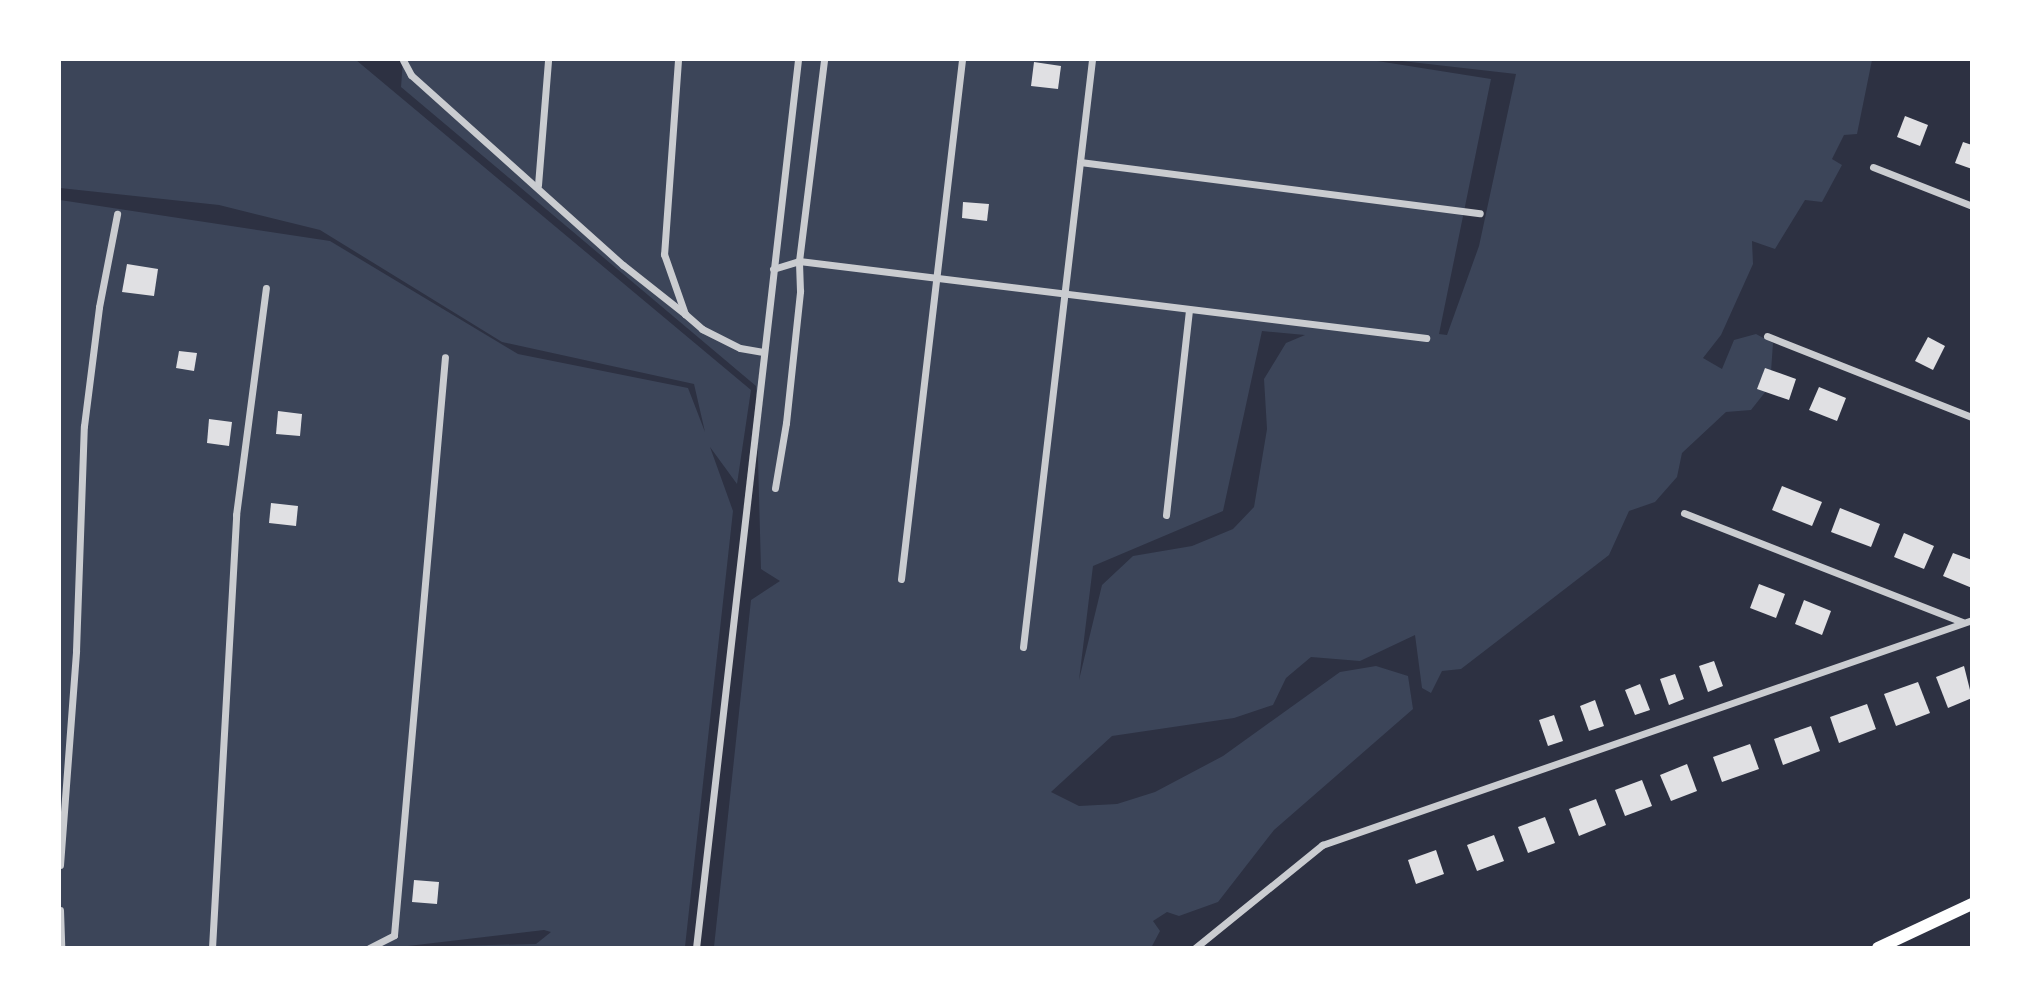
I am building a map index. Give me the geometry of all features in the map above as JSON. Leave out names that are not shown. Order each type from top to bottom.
[{"type":"main road","points":[[1878,947],[1972,904]]},
{"type":"street","points":[[403,60],[411,75],[538,185],[623,265],[702,329],[740,348],[762,352]]},
{"type":"street","points":[[538,185],[548,60]]},
{"type":"street","points":[[678,60],[664,254],[685,314]]},
{"type":"street","points":[[696,947],[762,352],[798,60]]},
{"type":"street","points":[[775,488],[799,303],[799,261],[824,60]]},
{"type":"street","points":[[901,579],[962,60]]},
{"type":"street","points":[[1023,647],[1061,295],[1092,60]]},
{"type":"street","points":[[1080,163],[1480,213]]},
{"type":"street","points":[[1873,167],[1972,206]]},
{"type":"street","points":[[60,865],[75,651],[84,426],[99,307],[117,214]]},
{"type":"street","points":[[773,269],[799,261],[936,280],[1426,338]]},
{"type":"street","points":[[212,947],[236,515],[266,288]]},
{"type":"street","points":[[1166,515],[1189,310]]},
{"type":"street","points":[[1767,336],[1972,417]]},
{"type":"street","points":[[369,947],[394,935],[445,358]]},
{"type":"street","points":[[1684,513],[1967,621]]},
{"type":"street","points":[[1195,947],[1322,845],[1967,621]]},
{"type":"street","points":[[60,910],[61,947]]},
{"type":"shaded area","points":[[60,60],[356,60],[751,390],[737,484],[710,447],[733,511],[685,947],[407,947],[536,944],[551,932],[544,930],[391,948],[60,947],[60,200],[330,241],[518,354],[688,388],[705,432],[694,384],[502,342],[320,230],[219,205],[60,188]]},
{"type":"shaded area","points":[[403,60],[1371,60],[1491,79],[1439,334],[1447,335],[1479,246],[1516,74],[1393,60],[1872,60],[1857,134],[1844,135],[1832,159],[1842,165],[1822,202],[1805,200],[1775,249],[1752,241],[1753,264],[1721,335],[1703,358],[1722,369],[1734,340],[1756,334],[1773,343],[1770,386],[1751,410],[1726,412],[1682,453],[1677,477],[1655,502],[1629,511],[1609,555],[1461,669],[1442,671],[1431,693],[1422,688],[1415,635],[1360,661],[1311,657],[1286,678],[1273,705],[1234,718],[1112,736],[1051,792],[1079,806],[1117,804],[1155,792],[1223,756],[1340,672],[1376,666],[1408,676],[1413,709],[1274,830],[1218,902],[1179,916],[1167,912],[1153,921],[1160,931],[1151,948],[714,947],[751,600],[780,581],[761,569],[756,386],[401,87]],"holes":[[[1262,331],[1305,335],[1286,343],[1264,379],[1267,429],[1254,507],[1233,529],[1192,546],[1133,556],[1102,585],[1079,680],[1093,566],[1223,511]]]},
{"type":"building","points":[[1034,62],[1061,66],[1058,89],[1031,86]]},
{"type":"building","points":[[1905,116],[1928,125],[1920,146],[1897,137]]},
{"type":"building","points":[[1963,142],[1972,145],[1972,169],[1955,163]]},
{"type":"building","points":[[963,202],[989,204],[987,221],[962,218]]},
{"type":"building","points":[[127,264],[158,269],[154,296],[122,292]]},
{"type":"building","points":[[1928,337],[1945,346],[1933,370],[1915,361]]},
{"type":"building","points":[[179,351],[197,353],[194,371],[176,368]]},
{"type":"building","points":[[1765,368],[1796,379],[1789,400],[1757,389]]},
{"type":"building","points":[[1819,387],[1846,398],[1837,421],[1809,410]]},
{"type":"building","points":[[278,411],[302,414],[300,436],[276,434]]},
{"type":"building","points":[[209,419],[232,422],[229,446],[207,443]]},
{"type":"building","points":[[1782,486],[1822,502],[1812,526],[1772,510]]},
{"type":"building","points":[[271,503],[298,506],[296,526],[269,523]]},
{"type":"building","points":[[1840,508],[1880,524],[1871,547],[1831,532]]},
{"type":"building","points":[[1904,533],[1934,546],[1924,569],[1894,557]]},
{"type":"building","points":[[1953,553],[1972,560],[1972,588],[1943,576]]},
{"type":"building","points":[[1759,584],[1785,594],[1776,618],[1750,608]]},
{"type":"building","points":[[1804,600],[1831,611],[1822,635],[1795,624]]},
{"type":"building","points":[[1714,661],[1723,686],[1708,692],[1699,666]]},
{"type":"building","points":[[1964,666],[1972,698],[1948,708],[1936,677]]},
{"type":"building","points":[[1675,674],[1684,699],[1669,705],[1660,679]]},
{"type":"building","points":[[1918,682],[1930,713],[1896,726],[1884,694]]},
{"type":"building","points":[[1640,684],[1650,710],[1635,715],[1625,690]]},
{"type":"building","points":[[1595,700],[1604,726],[1589,731],[1580,706]]},
{"type":"building","points":[[1867,704],[1876,729],[1839,743],[1830,717]]},
{"type":"building","points":[[1554,715],[1563,741],[1548,746],[1539,720]]},
{"type":"building","points":[[1811,726],[1820,751],[1783,765],[1774,739]]},
{"type":"building","points":[[1750,744],[1759,769],[1722,782],[1713,757]]},
{"type":"building","points":[[1687,764],[1697,791],[1671,801],[1660,775]]},
{"type":"building","points":[[1642,780],[1652,806],[1625,816],[1615,790]]},
{"type":"building","points":[[1596,799],[1606,825],[1579,836],[1569,809]]},
{"type":"building","points":[[1545,817],[1555,843],[1528,853],[1518,827]]},
{"type":"building","points":[[1494,835],[1504,861],[1477,871],[1467,845]]},
{"type":"building","points":[[1436,850],[1444,874],[1416,884],[1408,860]]},
{"type":"building","points":[[414,880],[439,882],[437,904],[412,902]]}]
